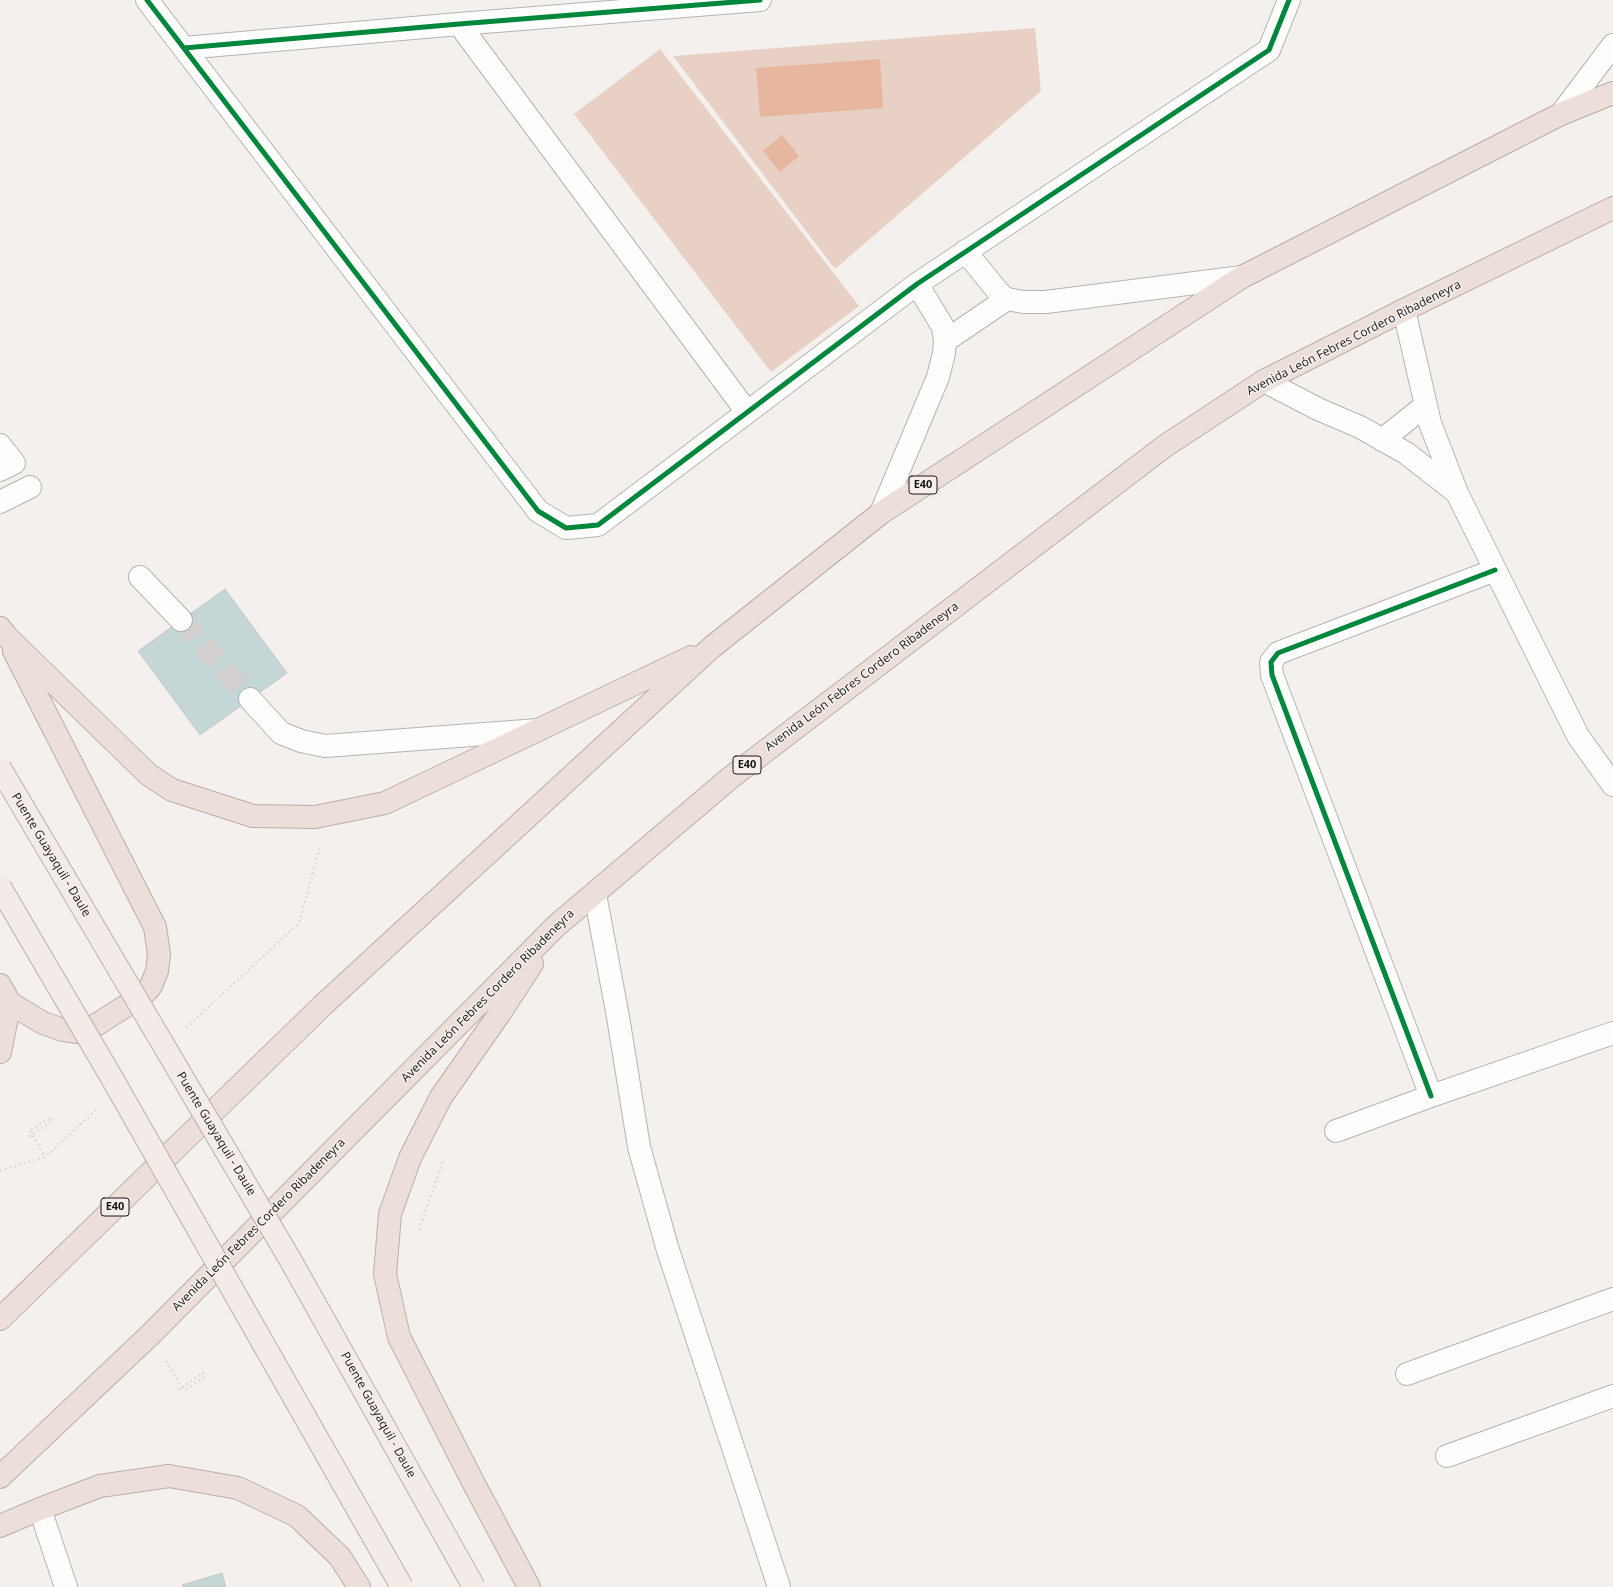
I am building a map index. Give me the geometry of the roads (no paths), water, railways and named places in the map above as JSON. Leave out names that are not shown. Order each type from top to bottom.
[{"type":"highway","name":"E40","points":[[0,1319],[323,1005],[712,647],[880,513],[1242,277],[1561,114],[1613,93]]},
{"type":"highway","name":"Avenida León Febres Cordero Ribadeneyra","points":[[0,1477],[150,1335],[556,926],[730,778],[1165,446],[1264,382],[1404,310],[1613,209]]},
{"type":"highway","points":[[3,632],[149,776],[172,790],[253,816],[315,817],[385,804],[712,647]]},
{"type":"highway","points":[[3,632],[155,927],[159,954],[157,971],[151,986],[143,995],[96,1025],[76,1032],[63,1030],[43,1023],[5,994]]},
{"type":"highway","points":[[529,1587],[473,1482],[399,1337],[385,1274],[390,1214],[410,1158],[441,1097],[500,1013],[556,926]]},
{"type":"highway","points":[[0,1052],[5,994]]},
{"type":"highway","points":[[0,1526],[100,1486],[170,1476],[238,1488],[298,1516],[340,1557],[359,1587]]},
{"type":"main road","name":"Puente Guayaquil - Daule","points":[[0,768],[291,1261],[474,1587]]},
{"type":"main road","points":[[0,887],[109,1073],[402,1587]]},
{"type":"street","points":[[147,0],[538,511],[566,528],[598,525],[917,284],[964,251],[1269,50],[1289,0]]},
{"type":"street","points":[[184,48],[760,0]]},
{"type":"street","points":[[459,24],[747,412]]},
{"type":"street","points":[[1561,114],[1613,45]]},
{"type":"street","points":[[964,251],[995,289],[1007,299],[1023,302],[1046,302],[1242,277]]},
{"type":"street","points":[[880,513],[938,377],[944,353],[945,340],[943,326],[917,284]]},
{"type":"street","points":[[945,340],[1007,299]]},
{"type":"street","points":[[1404,310],[1430,423],[1457,493],[1578,736],[1613,785]]},
{"type":"street","points":[[1264,382],[1318,410],[1360,427],[1406,453],[1457,493]]},
{"type":"street","points":[[1382,440],[1426,405]]},
{"type":"street","points":[[0,446],[7,466]]},
{"type":"street","points":[[0,502],[30,487]]},
{"type":"street","points":[[1431,1096],[1272,675],[1271,662],[1278,653],[1495,570]]},
{"type":"street","points":[[140,576],[181,620]]},
{"type":"street","points":[[250,699],[281,733],[301,741],[325,746],[539,730]]},
{"type":"street","points":[[595,894],[618,1017],[639,1146],[667,1247],[779,1587]]},
{"type":"street","points":[[1336,1131],[1431,1096],[1613,1033]]},
{"type":"street","points":[[1407,1374],[1613,1299]]},
{"type":"street","points":[[1447,1456],[1613,1396]]},
{"type":"street","points":[[40,1509],[66,1587]]},
{"type":"tunnel","points":[[181,620],[250,699]]}]
